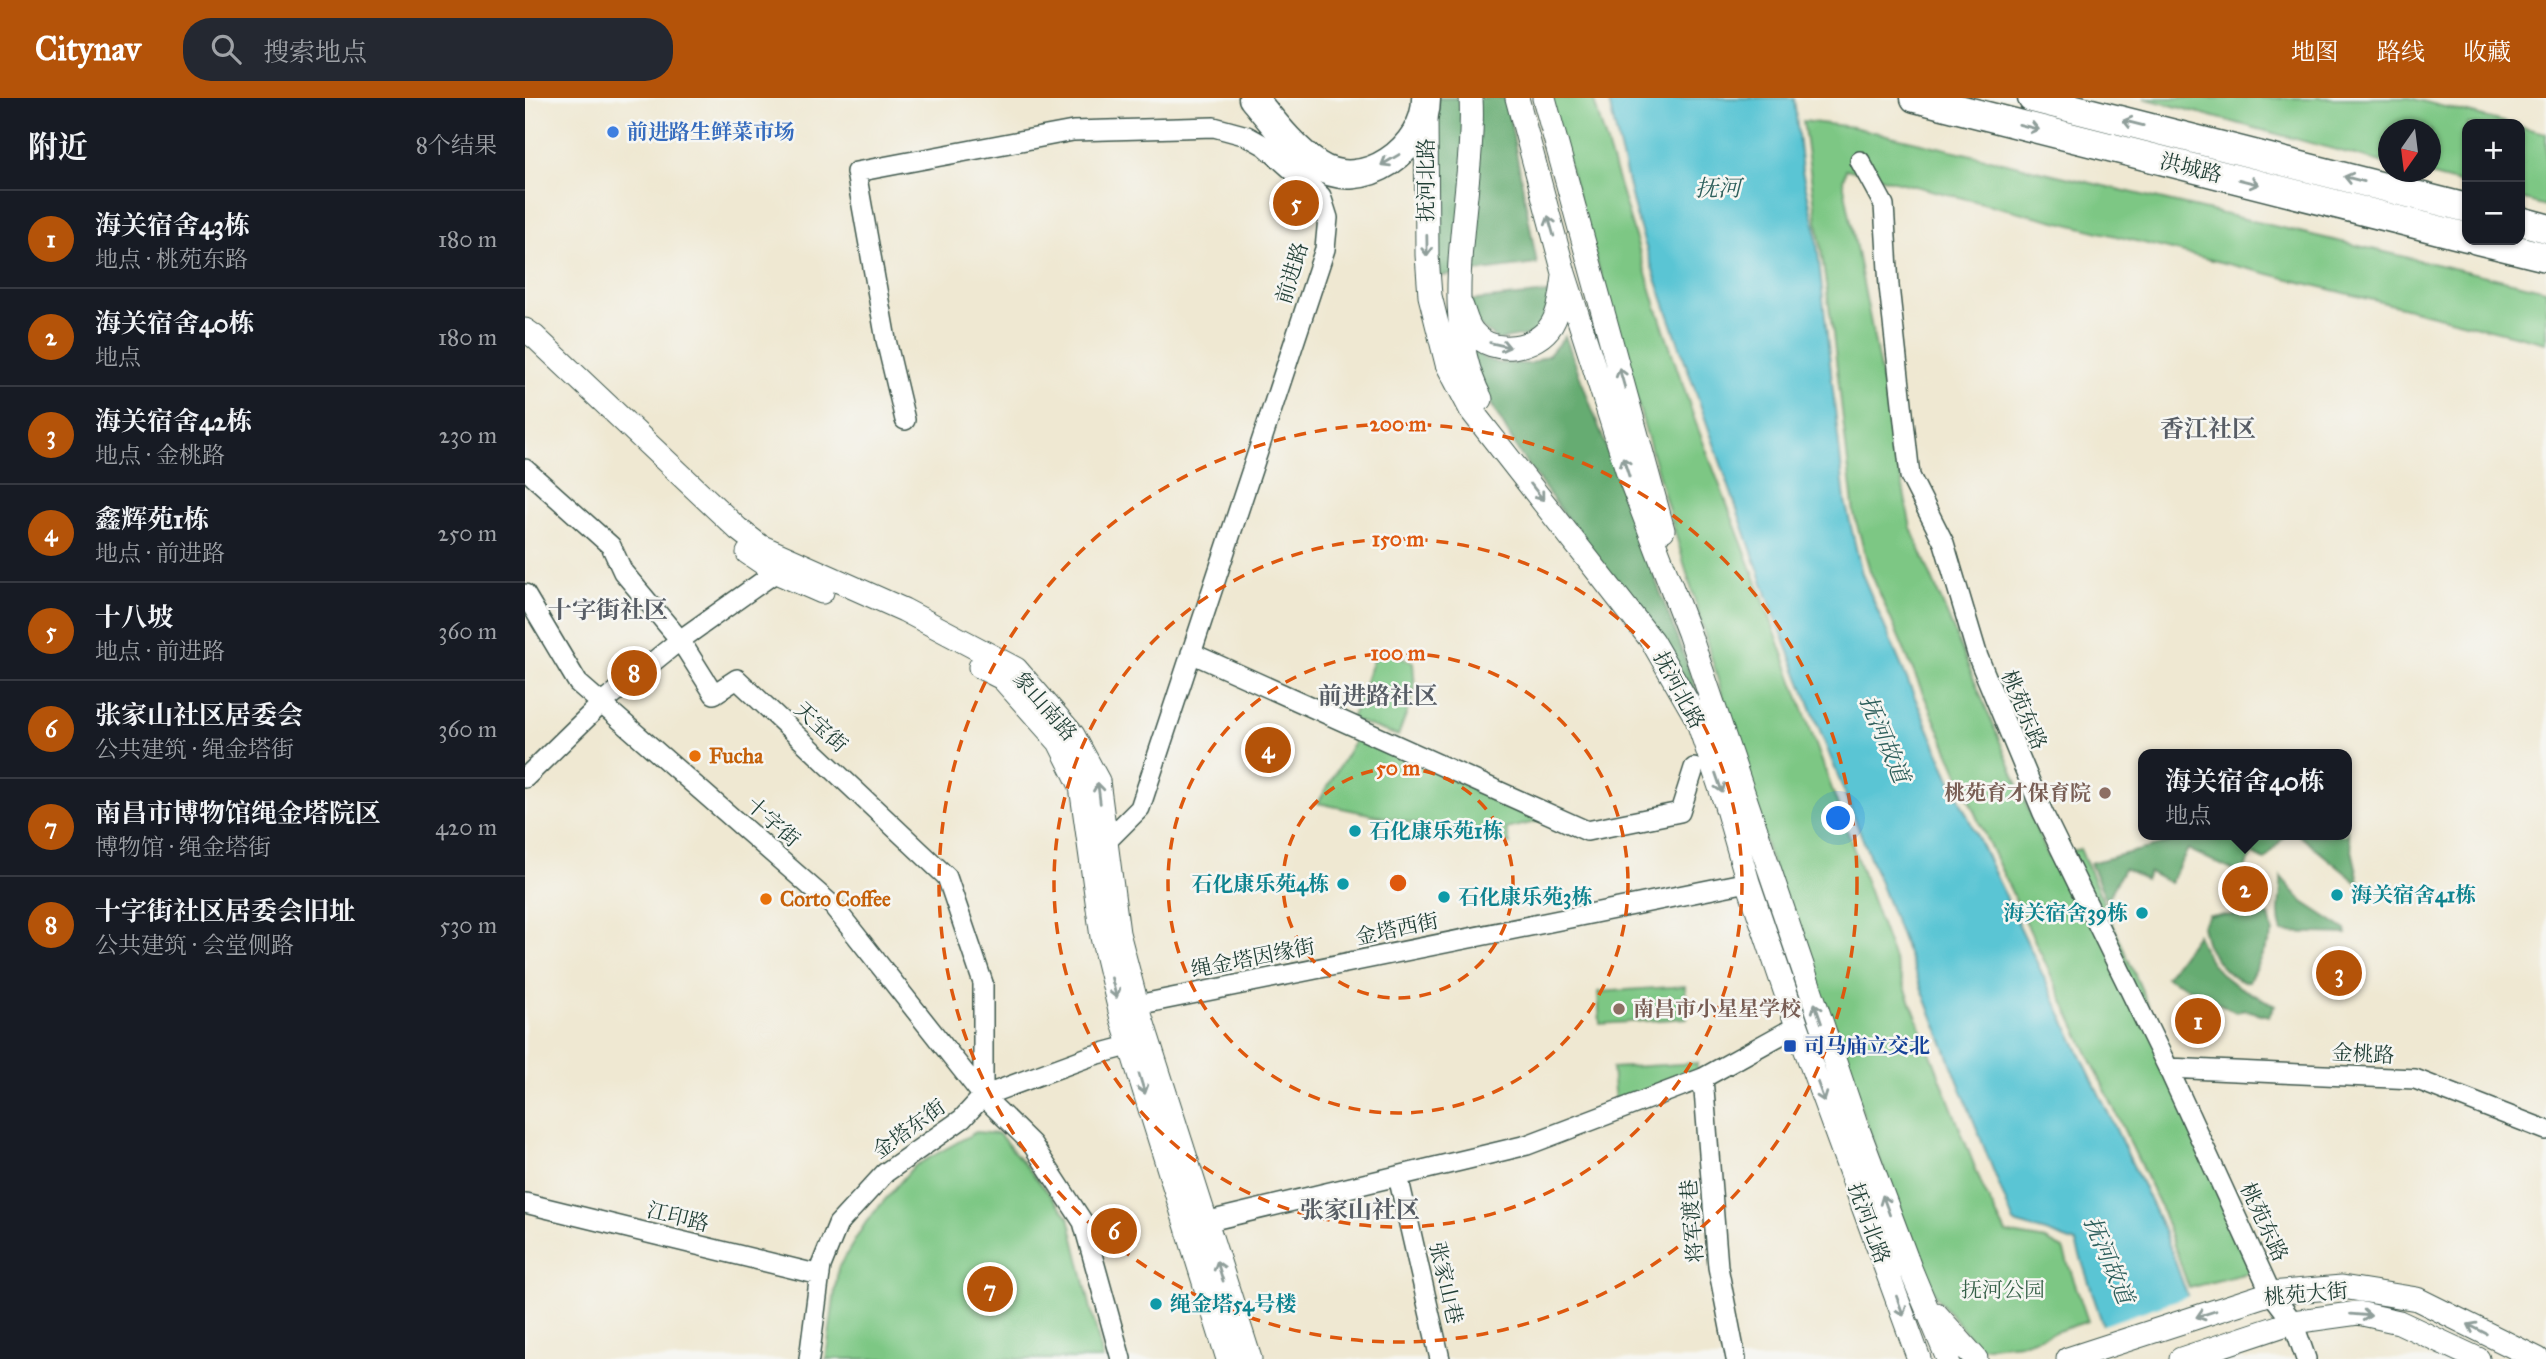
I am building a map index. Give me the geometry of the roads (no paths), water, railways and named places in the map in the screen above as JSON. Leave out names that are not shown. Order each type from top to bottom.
[{"type":"highway","points":[[1253,98],[1279,130],[1318,166],[1344,174],[1367,171],[1392,160],[1406,148],[1416,133],[1426,101]]},
{"type":"highway","name":"洪城路","points":[[1915,98],[2462,236]]},
{"type":"highway","name":"洪城路","points":[[2032,98],[2462,207]]},
{"type":"highway","points":[[2525,222],[2546,228]]},
{"type":"highway","points":[[2497,245],[2546,257]]},
{"type":"main road","points":[[1471,98],[1459,297],[1460,337],[1470,379],[1516,465]]},
{"type":"main road","name":"抚河北路","points":[[1517,98],[1564,273],[1630,479],[1689,634],[1856,1124],[1921,1296],[1948,1359]]},
{"type":"main road","points":[[1544,98],[1649,476],[1689,634]]},
{"type":"main road","name":"抚河北路","points":[[1426,101],[1430,296],[1447,364],[1471,410],[1652,641],[1697,719],[1797,1026],[1919,1359]]},
{"type":"main road","points":[[1459,297],[1473,333],[1490,344],[1509,349],[1536,341],[1552,324],[1560,301],[1564,273]]},
{"type":"main road","name":"象山南路","points":[[525,330],[738,529],[760,546],[904,610],[1016,669],[1073,735],[1098,781],[1102,937],[1205,1222],[1250,1359]]},
{"type":"main road","name":"象山南路","points":[[525,349],[742,549],[776,572],[886,619],[1002,678],[1059,742],[1081,786],[1098,844],[1137,1005],[1139,1043],[1229,1359]]},
{"type":"main road","name":"桃苑大街","points":[[2068,1359],[2271,1293],[2342,1287],[2417,1299],[2538,1359]]},
{"type":"main road","points":[[1921,1296],[1976,1359]]},
{"type":"main road","name":"桃苑大街","points":[[2181,1359],[2293,1322],[2358,1313],[2399,1322],[2478,1359]]},
{"type":"street","name":"前进路","points":[[905,420],[886,340],[856,172],[1073,131],[1214,127],[1247,136],[1265,146],[1321,196],[1328,218],[1325,249],[1140,808],[1098,844]]},
{"type":"street","name":"桃苑东路","points":[[1860,161],[1884,205],[1889,286],[1910,475],[1944,543],[1978,657],[2043,813],[2168,1068],[2271,1293],[2293,1322],[2306,1359]]},
{"type":"street","name":"天宝街","points":[[525,469],[611,546],[623,572],[680,640],[714,694],[737,679],[947,877],[983,983],[983,1096]]},
{"type":"street","points":[[525,778],[601,704],[680,640],[776,572]]},
{"type":"street","name":"十字街","points":[[525,594],[577,683],[833,906],[983,1096],[1032,1144],[1083,1222],[1121,1359]]},
{"type":"street","points":[[1191,653],[1587,831],[1680,812],[1694,768]]},
{"type":"street","name":"金塔西街","points":[[1137,1005],[1748,881]]},
{"type":"street","points":[[1205,1222],[1527,1145],[1703,1078],[1797,1026]]},
{"type":"street","name":"金塔东街","points":[[809,1359],[821,1266],[838,1224],[885,1173],[962,1119],[983,1096],[1091,1056],[1139,1043]]},
{"type":"street","name":"金桃路","points":[[2168,1068],[2415,1079],[2546,1130]]},
{"type":"street","name":"将军渡巷","points":[[1703,1078],[1718,1267],[1736,1359]]},
{"type":"street","name":"张家山巷","points":[[1398,1176],[1440,1359]]},
{"type":"street","name":"江印路","points":[[525,1203],[820,1275]]},
{"type":"water","name":"抚河","points":[[1608,98],[1794,98],[1802,171],[1815,225],[1845,501],[1862,574],[1949,777],[2164,1231],[2210,1359],[2114,1359],[2076,1243],[2014,1223],[1771,606],[1654,273],[1635,212]]},
{"type":"place","name":"前进路生鲜菜市场","points":[[613,132]]},
{"type":"place","name":"十八坡","points":[[1296,203]]},
{"type":"place","name":"十字街社区居委会旧址","points":[[634,673]]},
{"type":"place","name":"鑫辉苑1栋","points":[[1268,750]]},
{"type":"place","name":"Fucha","points":[[695,756]]},
{"type":"place","name":"桃苑育才保育院","points":[[2105,793]]},
{"type":"place","name":"石化康乐苑1栋","points":[[1355,831]]},
{"type":"place","name":"石化康乐苑4栋","points":[[1343,884]]},
{"type":"place","name":"海关宿舍40栋","points":[[2245,889]]},
{"type":"place","name":"海关宿舍41栋","points":[[2337,895]]},
{"type":"place","name":"石化康乐苑3栋","points":[[1444,897]]},
{"type":"place","name":"Corto Coffee","points":[[766,899]]},
{"type":"place","name":"海关宿舍39栋","points":[[2142,913]]},
{"type":"place","name":"海关宿舍42栋","points":[[2339,973]]},
{"type":"place","name":"南昌市小星星学校","points":[[1619,1009]]},
{"type":"place","name":"海关宿舍43栋","points":[[2198,1021]]},
{"type":"place","name":"司马庙立交北","points":[[1790,1046]]},
{"type":"place","name":"张家山社区居委会","points":[[1114,1231]]},
{"type":"place","name":"南昌市博物馆绳金塔院区","points":[[990,1289]]},
{"type":"place","name":"绳金塔54号楼","points":[[1156,1304]]},
{"type":"district","name":"香江社区","points":[[2208,429]]},
{"type":"district","name":"十字街社区","points":[[608,610]]},
{"type":"district","name":"前进路社区","points":[[1378,696]]},
{"type":"district","name":"张家山社区","points":[[1360,1210]]},
{"type":"water label","name":"抚河故道","points":[[1885,739]]},
{"type":"water label","name":"抚河故道","points":[[2109,1260]]},
{"type":"park label","name":"抚河公园","points":[[2003,1290]]}]
